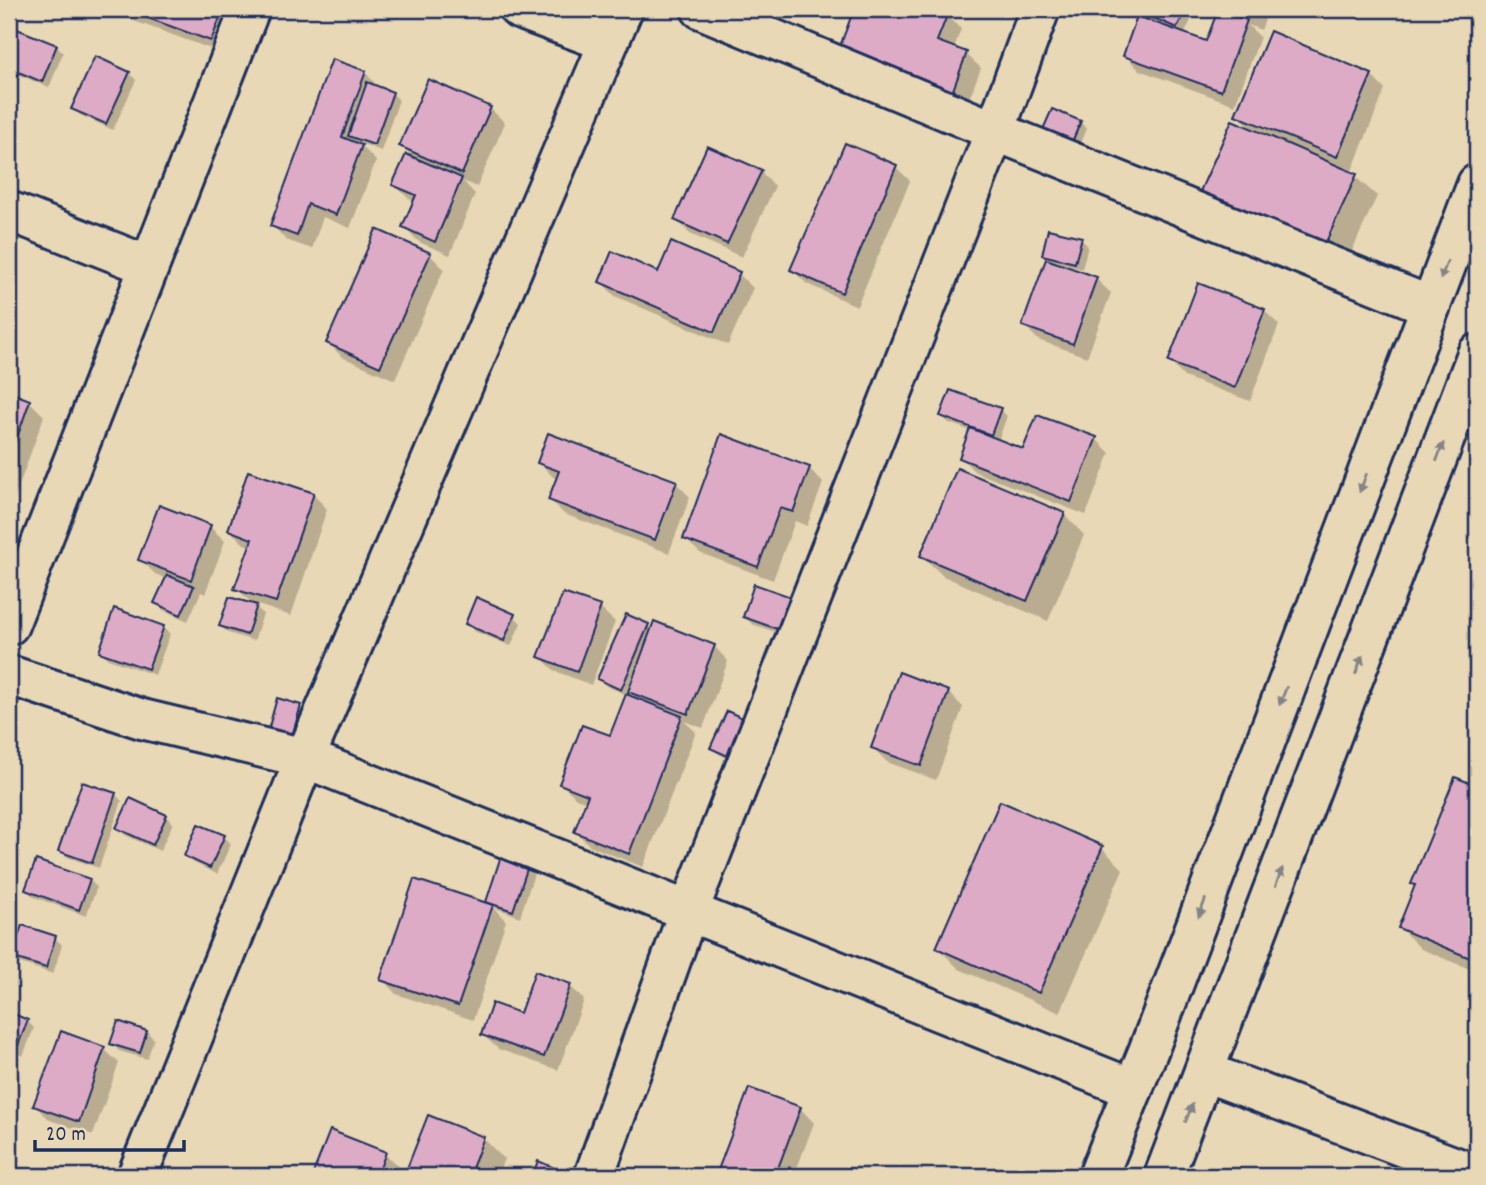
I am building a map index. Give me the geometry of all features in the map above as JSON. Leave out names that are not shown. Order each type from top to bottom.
[{"type":"street","points":[[9,625],[250,9]]},
{"type":"street","points":[[137,1176],[305,758],[615,25],[519,9]]},
{"type":"street","points":[[701,9],[1430,306]]},
{"type":"street","points":[[594,1176],[690,910],[995,131],[1040,9]]},
{"type":"street","points":[[1098,1176],[1477,184]]},
{"type":"street","points":[[9,211],[149,267]]},
{"type":"street","points":[[1164,1176],[1477,354]]},
{"type":"street","points":[[9,676],[142,719],[305,758],[1133,1089]]},
{"type":"street","points":[[1205,1072],[1477,1175]]},
{"type":"building","points":[[123,9],[218,9],[223,10],[211,41]]},
{"type":"building","points":[[854,9],[937,9],[948,13],[937,41],[967,52],[949,101],[836,57]]},
{"type":"building","points":[[1132,9],[1186,9],[1177,28]]},
{"type":"building","points":[[1227,9],[1249,9],[1247,16]]},
{"type":"building","points":[[1218,10],[1247,20],[1221,91],[1123,56],[1137,16],[1206,41]]},
{"type":"building","points":[[17,29],[57,45],[42,82],[9,68],[9,48]]},
{"type":"building","points":[[1270,31],[1372,74],[1337,157],[1235,115]]},
{"type":"building","points":[[95,56],[130,72],[106,124],[71,109]]},
{"type":"building","points":[[332,59],[366,71],[342,137],[362,145],[336,215],[308,204],[297,236],[270,226]]},
{"type":"building","points":[[428,79],[491,107],[462,174],[399,146]]},
{"type":"building","points":[[367,82],[393,92],[374,145],[348,136]]},
{"type":"building","points":[[1052,109],[1081,121],[1066,156],[1037,143]]},
{"type":"building","points":[[1232,120],[1357,174],[1321,253],[1197,198]]},
{"type":"building","points":[[845,143],[897,165],[842,293],[790,270]]},
{"type":"building","points":[[707,146],[762,170],[727,244],[674,220]]},
{"type":"building","points":[[406,154],[462,178],[435,242],[402,227],[416,195],[392,185]]},
{"type":"building","points":[[376,229],[431,253],[380,367],[326,343]]},
{"type":"building","points":[[1048,229],[1082,237],[1075,263],[1042,255]]},
{"type":"building","points":[[671,242],[740,272],[714,332],[599,282],[612,251],[658,272]]},
{"type":"building","points":[[1046,259],[1097,277],[1073,344],[1022,326]]},
{"type":"building","points":[[1198,283],[1265,309],[1235,388],[1168,362]]},
{"type":"building","points":[[950,390],[1001,408],[991,435],[940,416]]},
{"type":"building","points":[[9,392],[30,400],[9,461]]},
{"type":"building","points":[[1037,415],[1097,437],[1071,502],[959,458],[970,428],[1023,449]]},
{"type":"building","points":[[548,433],[677,481],[655,540],[548,500],[559,471],[537,463]]},
{"type":"building","points":[[721,434],[810,467],[793,512],[780,508],[758,567],[683,539]]},
{"type":"building","points":[[957,468],[1065,513],[1027,601],[920,556]]},
{"type":"building","points":[[248,471],[314,493],[276,602],[234,589],[252,539],[228,530]]},
{"type":"building","points":[[159,505],[211,525],[191,580],[138,560]]},
{"type":"building","points":[[167,575],[194,586],[181,615],[154,603]]},
{"type":"building","points":[[754,584],[797,599],[786,632],[743,617]]},
{"type":"building","points":[[563,593],[601,606],[577,672],[538,657]]},
{"type":"building","points":[[229,597],[257,605],[247,635],[219,626]]},
{"type":"building","points":[[476,597],[515,614],[504,641],[465,624]]},
{"type":"building","points":[[114,608],[164,626],[148,669],[99,652]]},
{"type":"building","points":[[626,614],[649,624],[621,690],[597,679]]},
{"type":"building","points":[[654,621],[715,645],[688,714],[628,692]]},
{"type":"building","points":[[899,672],[949,691],[921,766],[871,748]]},
{"type":"building","points":[[626,694],[682,716],[629,854],[574,832],[588,795],[559,784],[582,725],[610,735]]},
{"type":"building","points":[[277,698],[301,705],[291,740],[267,734]]},
{"type":"building","points":[[727,711],[747,720],[730,757],[710,748]]},
{"type":"building","points":[[1455,777],[1477,786],[1477,961],[1398,928],[1415,885],[1411,884]]},
{"type":"building","points":[[82,782],[116,793],[92,863],[58,851]]},
{"type":"building","points":[[130,798],[167,815],[153,845],[116,828]]},
{"type":"building","points":[[1000,801],[1103,846],[1039,993],[936,948]]},
{"type":"building","points":[[198,824],[225,835],[210,868],[184,856]]},
{"type":"building","points":[[501,856],[528,866],[513,911],[486,902]]},
{"type":"building","points":[[36,860],[90,879],[79,910],[25,890]]},
{"type":"building","points":[[414,879],[493,905],[458,1006],[380,980]]},
{"type":"building","points":[[22,925],[56,936],[46,968],[11,957]]},
{"type":"building","points":[[535,971],[571,984],[544,1057],[481,1035],[492,1003],[520,1013]]},
{"type":"building","points":[[9,1012],[28,1020],[16,1050],[9,1047]]},
{"type":"building","points":[[118,1021],[147,1031],[140,1053],[110,1044]]},
{"type":"building","points":[[61,1031],[105,1047],[79,1122],[33,1106]]},
{"type":"building","points":[[9,1065],[14,1067],[9,1084]]},
{"type":"building","points":[[749,1088],[801,1107],[775,1176],[733,1176],[718,1170]]},
{"type":"building","points":[[428,1115],[484,1137],[469,1176],[404,1176]]},
{"type":"building","points":[[330,1130],[386,1152],[377,1176],[312,1176]]},
{"type":"building","points":[[538,1161],[569,1174],[532,1176]]},
{"type":"building","points":[[690,1168],[713,1176],[687,1176]]}]
